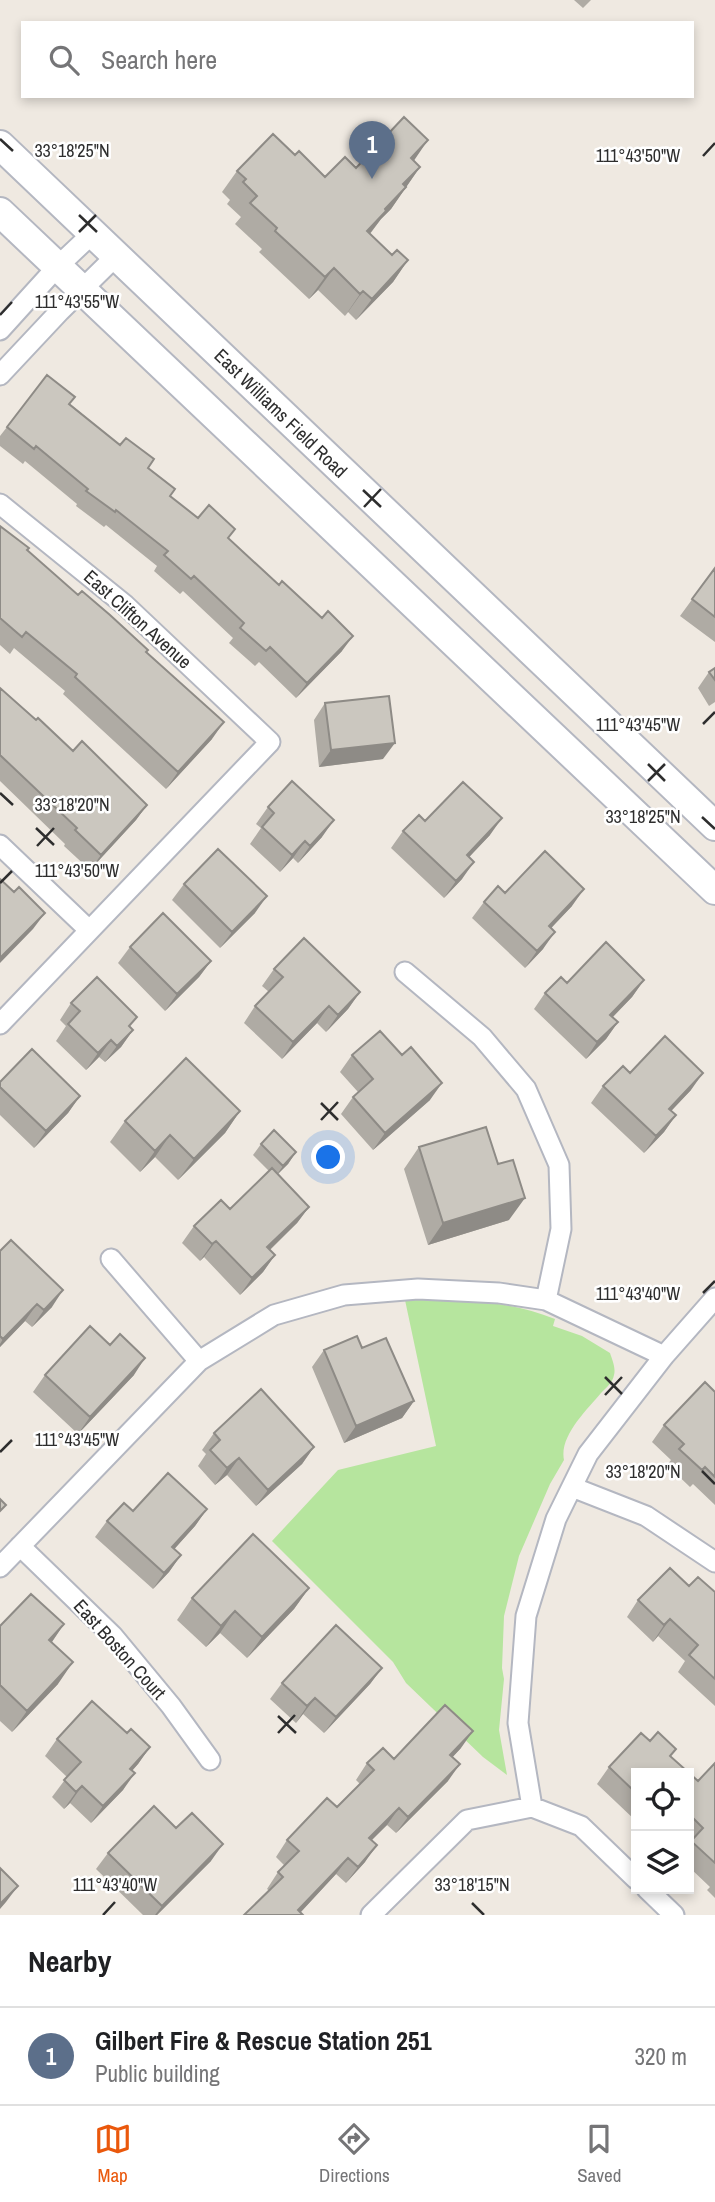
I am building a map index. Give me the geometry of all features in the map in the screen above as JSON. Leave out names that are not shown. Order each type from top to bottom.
[{"type":"main road","name":"East Williams Field Road","points":[[0,145],[715,826]]},
{"type":"main road","points":[[0,212],[715,890]]},
{"type":"street","points":[[0,330],[57,267],[93,233]]},
{"type":"street","points":[[0,375],[116,256]]},
{"type":"street","name":"East Clifton Avenue","points":[[0,505],[125,605],[270,742],[89,930]]},
{"type":"street","points":[[0,845],[89,930],[0,1024]]},
{"type":"street","points":[[405,972],[482,1037],[526,1089],[559,1165],[561,1229],[546,1300]]},
{"type":"street","points":[[111,1259],[199,1361]]},
{"type":"street","points":[[0,1567],[199,1361],[274,1315],[344,1295],[418,1289],[499,1293],[546,1300],[664,1356]]},
{"type":"street","points":[[532,1807],[518,1723],[526,1616],[556,1519],[588,1454],[664,1356],[715,1298]]},
{"type":"street","points":[[572,1487],[646,1516],[715,1562]]},
{"type":"street","name":"East Boston Court","points":[[20,1546],[113,1636],[171,1706],[210,1760]]},
{"type":"street","points":[[371,1915],[467,1820],[532,1807],[581,1826],[631,1874]]},
{"type":"street","points":[[652,1894],[674,1915]]},
{"type":"green space","points":[[425,1298],[508,1305],[539,1313],[555,1319],[553,1326],[582,1336],[610,1353],[614,1367],[611,1382],[570,1433],[564,1460],[550,1484],[519,1556],[504,1616],[504,1679],[499,1730],[507,1775],[483,1757],[406,1683],[393,1662],[272,1541],[338,1470],[436,1446],[405,1300]]},
{"type":"building","points":[[404,117],[428,140],[411,158],[420,167],[403,184],[406,187],[367,231],[392,255],[397,250],[408,260],[372,299],[363,291],[360,294],[334,268],[325,277],[275,231],[277,228],[250,203],[257,196],[243,182],[246,179],[237,171],[273,134],[295,155],[299,151],[325,177],[345,157],[356,168]]},
{"type":"building","points":[[47,375],[75,397],[69,404],[120,445],[126,438],[154,459],[148,468],[175,489],[170,496],[198,518],[209,505],[235,529],[228,538],[279,585],[282,581],[322,618],[328,611],[353,636],[307,683],[270,647],[266,651],[240,628],[244,623],[194,576],[191,579],[164,555],[168,551],[116,510],[115,512],[86,491],[88,489],[36,446],[34,449],[7,427]]},
{"type":"building","points":[[0,526],[29,548],[27,550],[78,595],[82,591],[110,615],[148,650],[146,652],[224,722],[178,772],[75,677],[77,674],[26,632],[22,637],[0,618]]},
{"type":"building","points":[[715,568],[715,617],[692,599]]},
{"type":"building","points":[[715,668],[715,680],[709,672]]},
{"type":"building","points":[[0,688],[36,720],[38,718],[73,751],[82,741],[147,805],[101,855],[75,830],[77,828],[0,755]]},
{"type":"building","points":[[389,696],[395,743],[331,750],[325,703]]},
{"type":"building","points":[[292,781],[334,820],[310,846],[305,841],[292,855],[262,827],[274,813],[268,807]]},
{"type":"building","points":[[463,782],[502,818],[467,855],[474,862],[456,881],[403,831],[419,815],[425,821]]},
{"type":"building","points":[[218,849],[267,896],[232,932],[184,884]]},
{"type":"building","points":[[545,851],[584,889],[549,926],[555,932],[537,951],[484,902],[498,886],[505,893]]},
{"type":"building","points":[[0,879],[14,892],[19,887],[45,913],[0,958]]},
{"type":"building","points":[[163,913],[211,961],[177,994],[130,947]]},
{"type":"building","points":[[304,938],[360,992],[338,1015],[329,1006],[293,1042],[255,1006],[283,977],[274,969]]},
{"type":"building","points":[[606,942],[644,980],[610,1015],[618,1022],[597,1042],[545,993],[561,977],[567,983]]},
{"type":"building","points":[[97,977],[137,1017],[129,1026],[133,1030],[117,1046],[111,1040],[98,1053],[68,1024],[80,1011],[71,1003]]},
{"type":"building","points":[[380,1031],[402,1055],[411,1047],[442,1083],[385,1133],[353,1097],[373,1079],[352,1055]]},
{"type":"building","points":[[665,1036],[703,1073],[669,1109],[676,1115],[656,1136],[603,1086],[623,1066],[630,1073]]},
{"type":"building","points":[[32,1049],[80,1096],[46,1131],[0,1087],[0,1082]]},
{"type":"building","points":[[186,1058],[240,1111],[194,1159],[170,1135],[155,1151],[125,1121]]},
{"type":"building","points":[[486,1127],[498,1164],[513,1160],[525,1198],[443,1223],[419,1147]]},
{"type":"building","points":[[274,1130],[296,1152],[283,1166],[261,1144]]},
{"type":"building","points":[[272,1168],[309,1207],[267,1247],[275,1255],[252,1278],[216,1241],[212,1244],[194,1226],[221,1200],[230,1209]]},
{"type":"building","points":[[11,1240],[63,1290],[44,1310],[37,1304],[3,1339],[0,1336],[0,1251]]},
{"type":"building","points":[[90,1326],[110,1345],[120,1334],[145,1358],[90,1417],[45,1375]]},
{"type":"building","points":[[357,1336],[362,1348],[386,1338],[414,1401],[356,1426],[324,1350]]},
{"type":"building","points":[[705,1382],[715,1392],[715,1477],[705,1467],[702,1470],[679,1449],[684,1444],[664,1425]]},
{"type":"building","points":[[261,1389],[314,1447],[268,1490],[239,1458],[227,1468],[210,1450],[220,1440],[214,1433]]},
{"type":"building","points":[[168,1473],[207,1509],[172,1547],[181,1555],[164,1573],[107,1521],[124,1503],[133,1511]]},
{"type":"building","points":[[0,1499],[6,1505],[0,1511]]},
{"type":"building","points":[[253,1534],[309,1588],[262,1637],[235,1611],[221,1626],[192,1598]]},
{"type":"building","points":[[670,1568],[689,1586],[698,1577],[715,1592],[715,1679],[689,1655],[698,1645],[670,1619],[664,1625],[638,1600]]},
{"type":"building","points":[[31,1594],[64,1624],[49,1640],[73,1662],[27,1711],[0,1685],[0,1626]]},
{"type":"building","points":[[336,1625],[382,1668],[336,1717],[315,1698],[307,1706],[282,1683]]},
{"type":"building","points":[[92,1701],[127,1733],[131,1729],[150,1747],[130,1769],[135,1773],[103,1806],[82,1786],[76,1792],[64,1780],[81,1762],[57,1739]]},
{"type":"building","points":[[445,1705],[473,1731],[450,1755],[460,1764],[408,1817],[399,1808],[369,1838],[377,1845],[358,1867],[348,1858],[298,1910],[303,1915],[244,1915],[283,1877],[278,1872],[299,1851],[287,1840],[327,1798],[337,1807],[374,1770],[367,1763],[383,1748],[394,1759]]},
{"type":"building","points":[[658,1732],[676,1749],[670,1756],[683,1768],[631,1768],[631,1788],[609,1767],[641,1733],[650,1741]]},
{"type":"building","points":[[715,1763],[715,1863],[694,1844],[694,1838],[703,1828],[694,1819],[694,1777],[698,1781]]},
{"type":"building","points":[[154,1806],[176,1828],[192,1813],[223,1844],[162,1906],[108,1853]]},
{"type":"building","points":[[0,1868],[18,1886],[0,1904]]},
{"type":"place","name":"Gilbert Fire & Rescue Station 251","points":[[372,179]]}]
